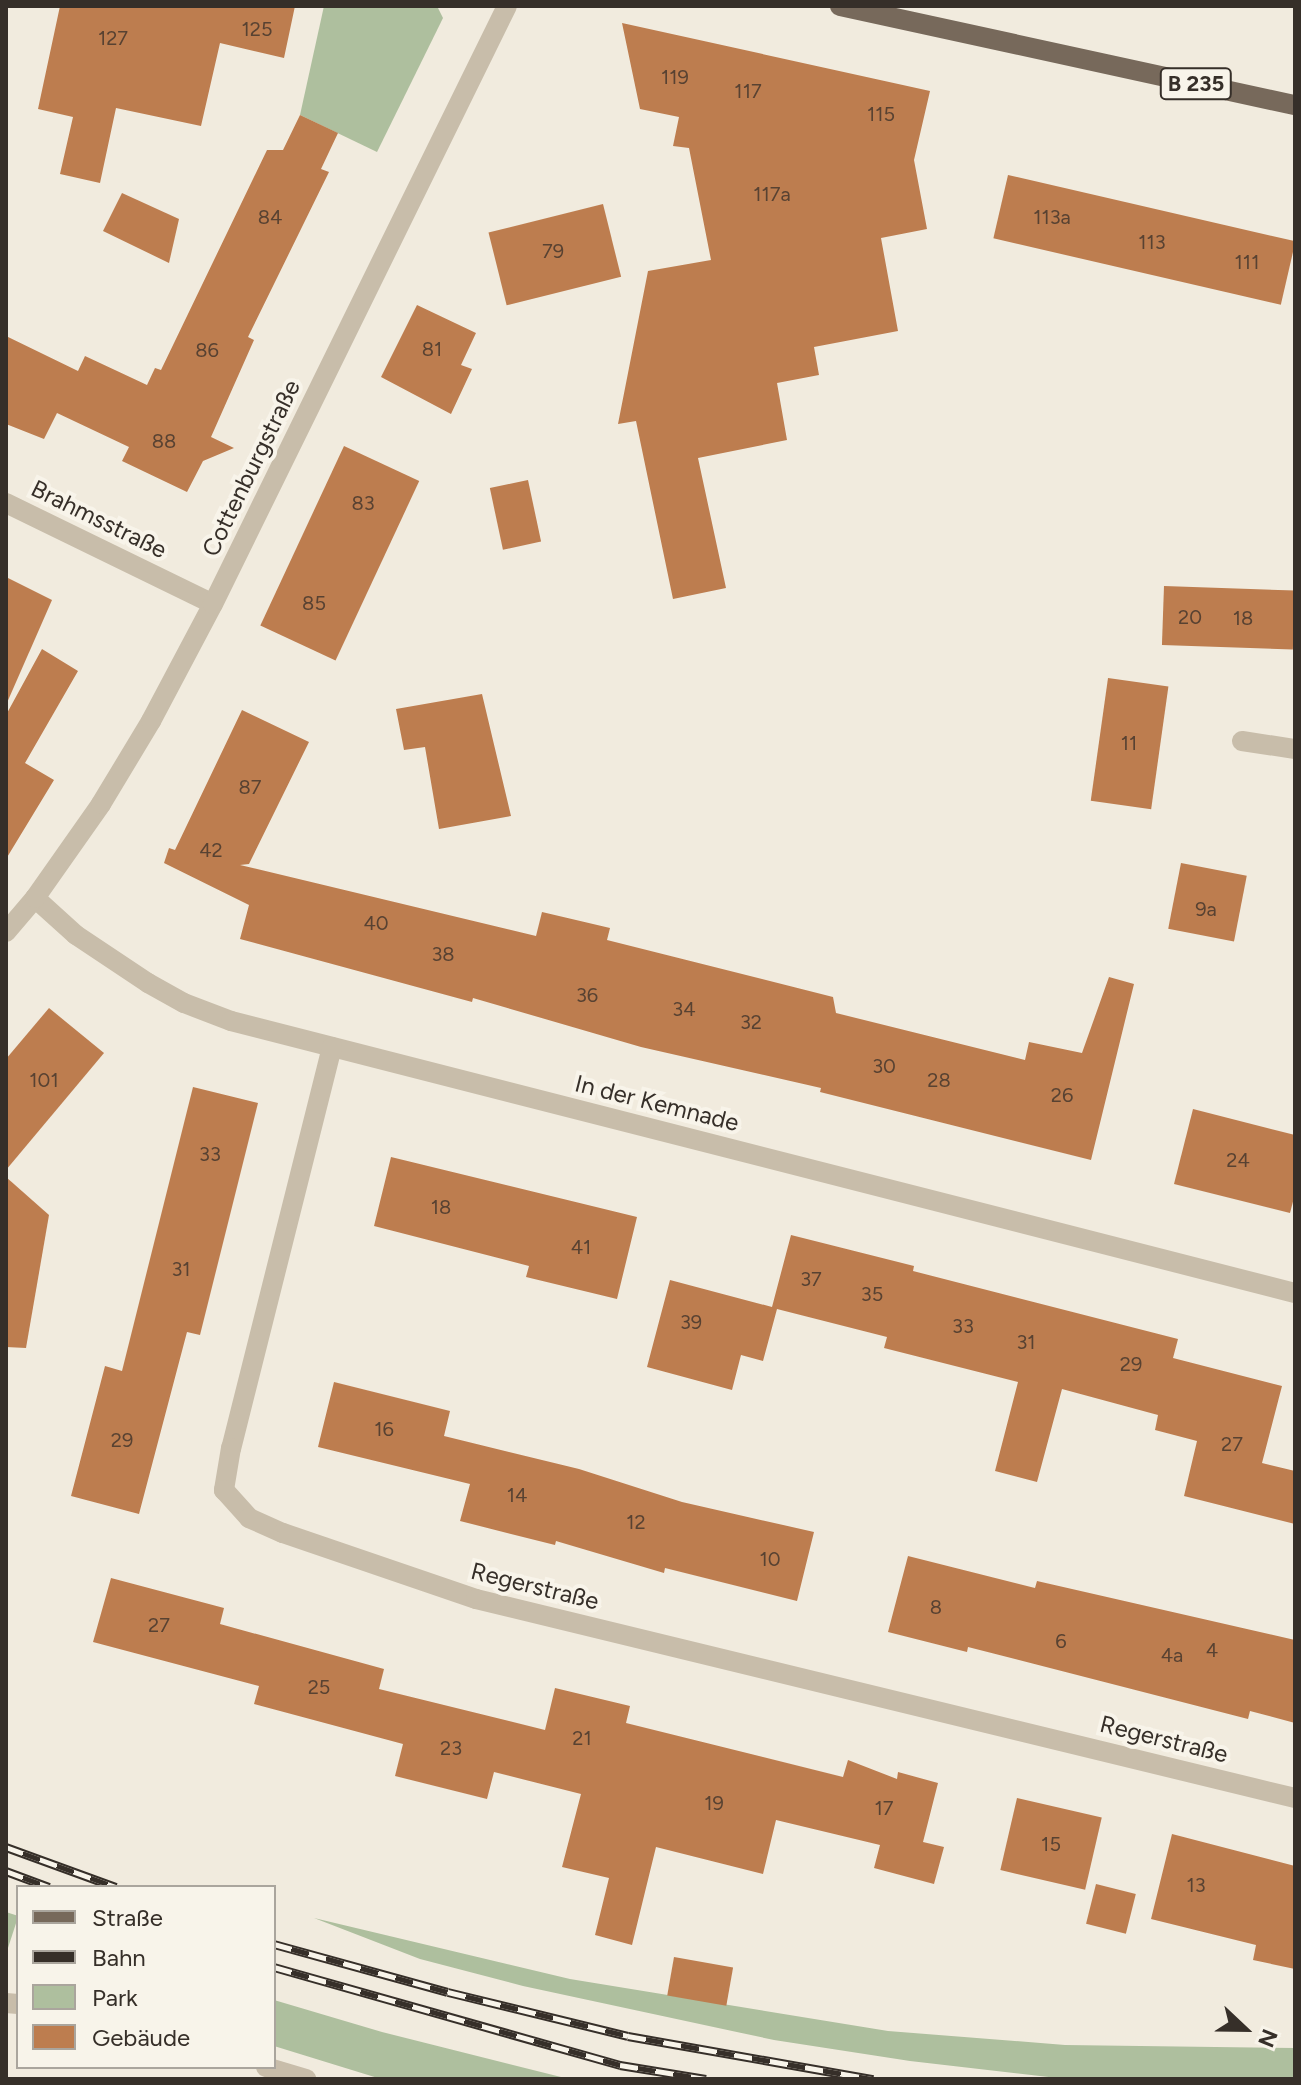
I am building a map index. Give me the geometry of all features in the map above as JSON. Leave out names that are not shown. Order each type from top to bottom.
[{"type":"main road","name":"B 235","points":[[840,6],[949,33],[1295,105]]},
{"type":"street","name":"Cottenburgstraße","points":[[6,932],[35,898],[101,804],[151,721],[213,604],[507,6]]},
{"type":"street","name":"Brahmsstraße","points":[[6,503],[213,604]]},
{"type":"street","points":[[1242,741],[1295,749]]},
{"type":"street","name":"In der Kemnade","points":[[35,898],[76,935],[184,1003],[231,1021],[1295,1293]]},
{"type":"street","name":"Regerstraße","points":[[332,1047],[231,1448],[224,1490],[249,1518],[283,1533],[476,1599],[1295,1798]]},
{"type":"street","points":[[273,2069],[306,2079]]},
{"type":"green space","points":[[324,6],[437,6],[443,18],[377,152],[300,115]]},
{"type":"green space","points":[[6,1912],[16,1915],[16,1923],[6,1954]]},
{"type":"green space","points":[[314,1918],[570,1979],[888,2031],[1065,2045],[1295,2048],[1295,2079],[1066,2079],[910,2061],[774,2040],[523,1986],[420,1959]]},
{"type":"green space","points":[[276,2001],[382,2032],[569,2079],[381,2079],[276,2047]]},
{"type":"building","points":[[60,6],[295,6],[284,58],[220,43],[201,126],[116,108],[100,183],[60,174],[73,117],[38,109]]},
{"type":"building","points":[[622,23],[930,91],[914,160],[927,229],[881,238],[898,331],[814,347],[819,375],[777,383],[787,440],[698,458],[726,588],[673,599],[636,421],[618,424],[648,271],[711,260],[689,148],[673,146],[679,117],[640,109]]},
{"type":"building","points":[[300,115],[338,133],[321,169],[329,172],[248,337],[254,340],[211,437],[234,448],[203,461],[187,492],[122,461],[129,447],[57,413],[44,439],[6,424],[6,336],[78,371],[85,356],[147,385],[155,368],[161,370],[267,150],[283,150]]},
{"type":"building","points":[[1008,175],[1295,241],[1281,305],[993,238]]},
{"type":"building","points":[[122,193],[179,219],[169,263],[103,231]]},
{"type":"building","points":[[603,204],[621,277],[507,305],[489,233]]},
{"type":"building","points":[[417,305],[476,333],[461,365],[472,369],[451,414],[381,377]]},
{"type":"building","points":[[344,446],[419,481],[336,661],[260,625]]},
{"type":"building","points":[[528,480],[541,542],[503,550],[490,488]]},
{"type":"building","points":[[6,577],[52,600],[6,705]]},
{"type":"building","points":[[1164,586],[1295,591],[1293,650],[1162,645]]},
{"type":"building","points":[[42,649],[78,671],[25,763],[54,780],[6,859],[6,715]]},
{"type":"building","points":[[1108,678],[1168,686],[1151,809],[1091,801]]},
{"type":"building","points":[[482,694],[511,816],[439,829],[425,747],[404,750],[396,709]]},
{"type":"building","points":[[242,710],[309,742],[249,864],[240,865],[536,936],[542,912],[610,928],[607,940],[833,997],[836,1013],[1025,1060],[1029,1042],[1082,1053],[1109,977],[1134,984],[1091,1160],[820,1092],[821,1088],[641,1047],[473,998],[472,1002],[240,939],[249,905],[164,863],[169,848],[175,850]]},
{"type":"building","points":[[1181,863],[1247,876],[1234,942],[1168,929]]},
{"type":"building","points":[[49,1008],[104,1053],[6,1170],[6,1059]]},
{"type":"building","points":[[193,1087],[258,1103],[200,1335],[187,1332],[139,1514],[71,1496],[105,1366],[122,1371]]},
{"type":"building","points":[[1193,1109],[1295,1135],[1295,1194],[1290,1213],[1174,1184]]},
{"type":"building","points":[[391,1157],[637,1217],[617,1299],[526,1277],[529,1266],[374,1226]]},
{"type":"building","points":[[6,1177],[49,1215],[26,1348],[6,1347]]},
{"type":"building","points":[[791,1235],[914,1266],[913,1271],[1178,1339],[1173,1358],[1282,1386],[1262,1463],[1295,1471],[1295,1524],[1184,1496],[1197,1441],[1155,1430],[1158,1415],[1062,1389],[1037,1482],[995,1471],[1018,1382],[884,1348],[887,1337],[777,1309],[763,1361],[741,1355],[732,1390],[647,1367],[670,1280],[772,1307]]},
{"type":"building","points":[[334,1382],[450,1411],[444,1436],[579,1469],[682,1502],[814,1532],[797,1601],[665,1568],[664,1573],[556,1541],[555,1545],[460,1521],[470,1484],[318,1447]]},
{"type":"building","points":[[908,1556],[1035,1588],[1037,1581],[1295,1640],[1295,1723],[1250,1711],[1248,1719],[968,1647],[967,1652],[888,1632]]},
{"type":"building","points":[[111,1578],[224,1608],[220,1624],[384,1669],[379,1689],[545,1730],[555,1688],[630,1706],[626,1723],[843,1777],[848,1760],[897,1779],[898,1772],[938,1783],[923,1842],[944,1847],[934,1884],[874,1868],[880,1845],[776,1820],[763,1874],[656,1847],[632,1945],[595,1935],[609,1878],[562,1867],[581,1794],[494,1772],[487,1799],[395,1776],[403,1744],[254,1704],[259,1686],[93,1642]]},
{"type":"building","points":[[1017,1798],[1102,1818],[1085,1890],[1000,1870]]},
{"type":"building","points":[[1172,1834],[1295,1866],[1295,1969],[1253,1960],[1256,1945],[1151,1919]]},
{"type":"building","points":[[1096,1884],[1136,1894],[1126,1934],[1086,1924]]},
{"type":"building","points":[[674,1957],[733,1967],[726,2006],[667,1995]]},
{"type":"railway","points":[[6,1847],[110,1885]]},
{"type":"railway","points":[[6,1871],[44,1885]]},
{"type":"railway","points":[[276,1945],[448,1992],[628,2036],[873,2079]]},
{"type":"railway","points":[[276,1968],[620,2065],[706,2079]]}]
